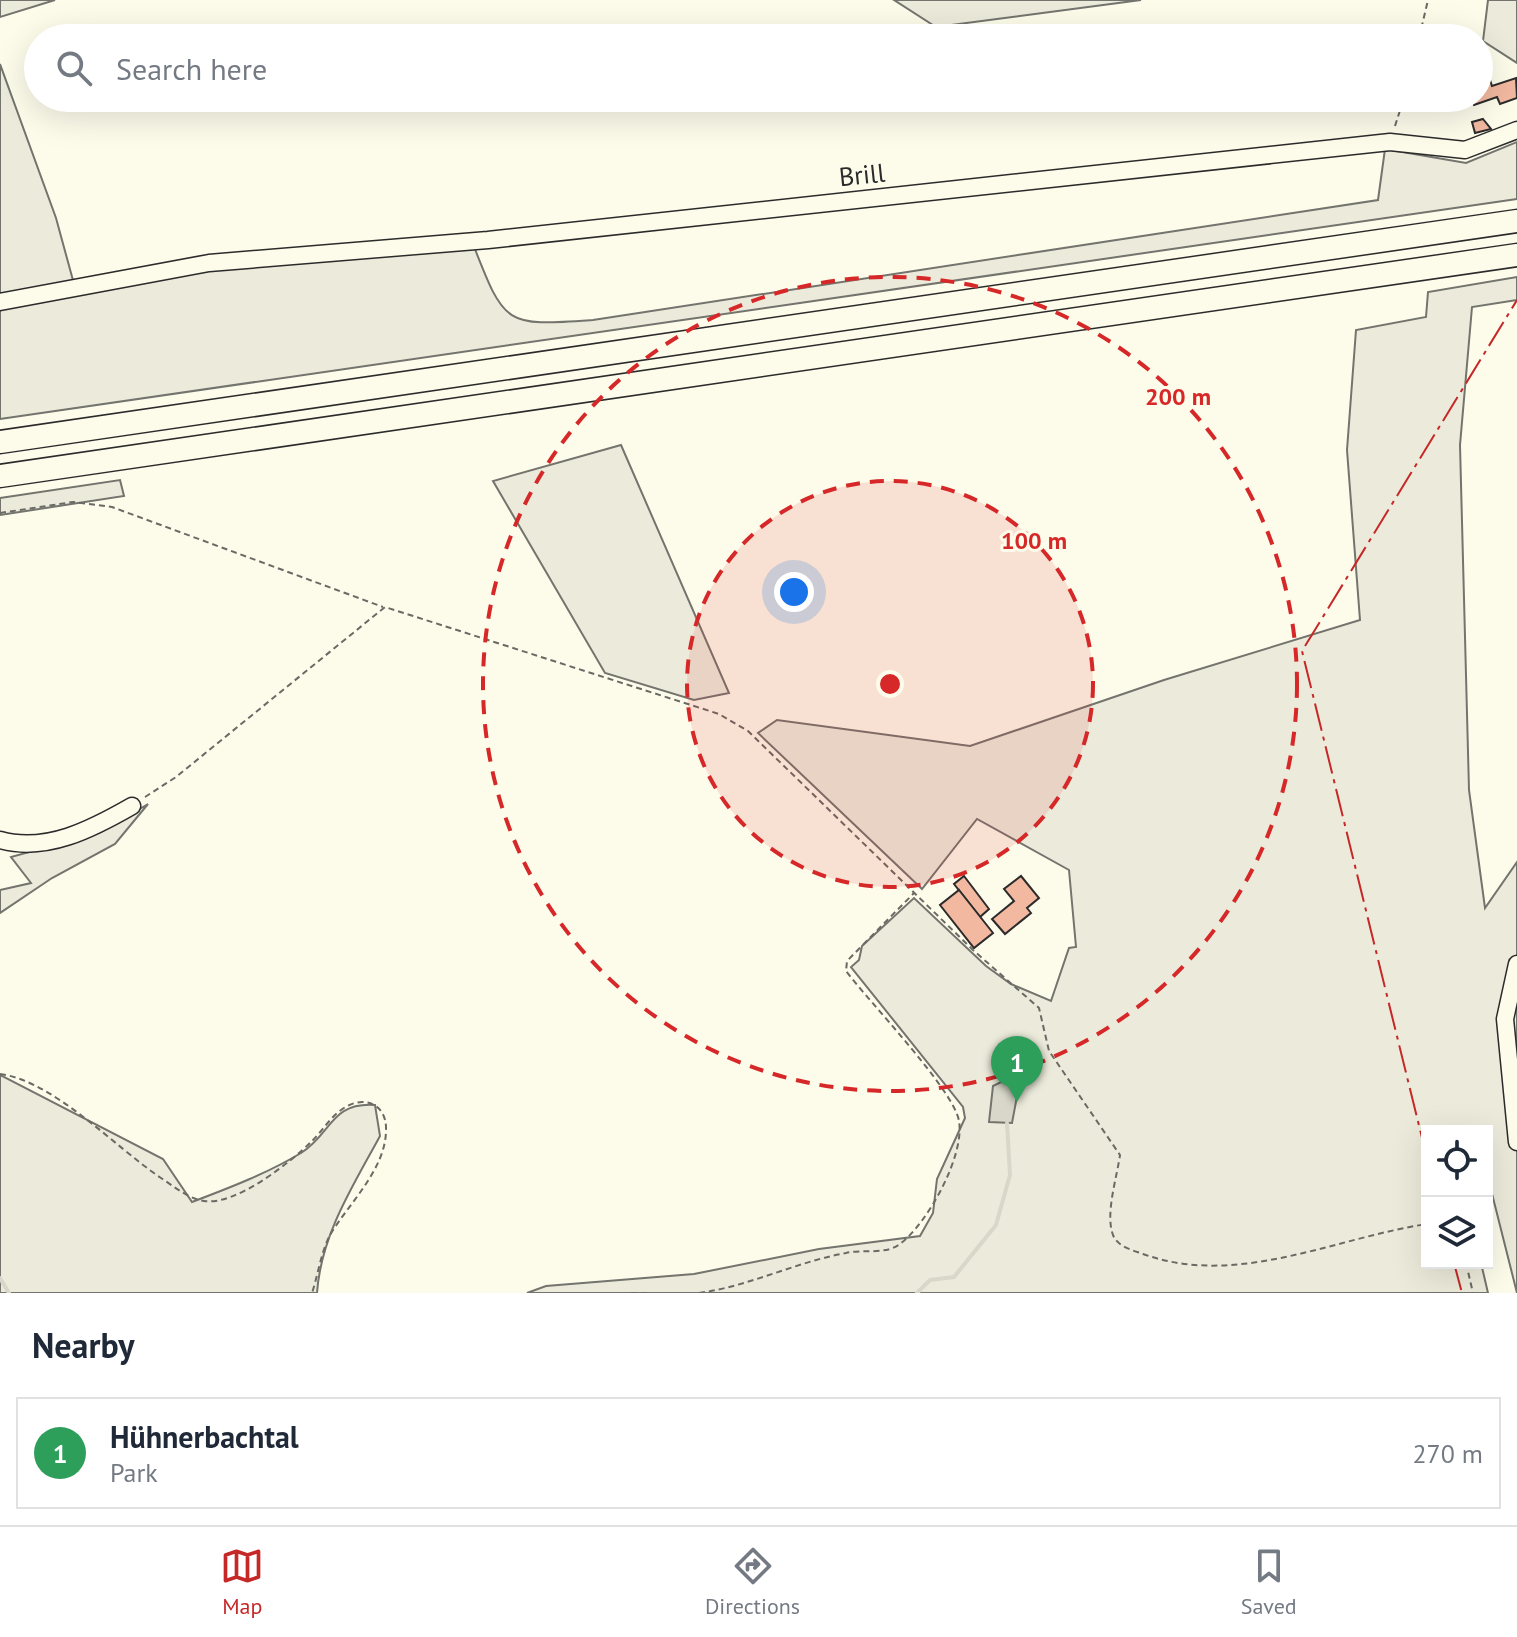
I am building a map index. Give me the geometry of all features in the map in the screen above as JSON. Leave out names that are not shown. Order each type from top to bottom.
[{"type":"highway","points":[[0,442],[1517,221]]},
{"type":"highway","points":[[0,476],[1517,255]]},
{"type":"lane","name":"Brill","points":[[0,302],[209,263],[488,240],[1399,142],[1465,150],[1517,130]]},
{"type":"lane","points":[[0,840],[19,845],[55,840],[96,826],[132,806]]},
{"type":"lane","points":[[1517,964],[1505,1019],[1517,1142]]},
{"type":"path","points":[[1422,24],[1428,0]]},
{"type":"path","points":[[1399,142],[1402,112]]},
{"type":"path","points":[[0,513],[73,502],[112,507],[385,607],[719,714],[748,731],[973,950],[1039,1008],[1049,1051],[1120,1155],[1111,1218],[1113,1235],[1122,1246],[1155,1258],[1197,1266],[1244,1263],[1330,1249],[1421,1226]]},
{"type":"path","points":[[132,806],[176,777],[385,607]]},
{"type":"path","points":[[699,1293],[727,1289],[847,1252],[898,1246],[920,1225],[949,1177],[960,1123],[949,1097],[846,971],[847,961],[915,892]]},
{"type":"path","points":[[0,1074],[50,1094],[141,1165],[189,1197],[206,1201],[223,1201],[263,1180],[309,1144],[342,1109],[361,1100],[376,1104],[385,1115],[386,1129],[379,1162],[328,1239],[312,1293]]},
{"type":"path","points":[[1467,1269],[1473,1293]]},
{"type":"path","points":[[631,1293],[650,1293]]},
{"type":"shaded area","points":[[0,0],[55,0],[0,17]]},
{"type":"shaded area","points":[[894,0],[1141,0],[959,24],[931,24]]},
{"type":"shaded area","points":[[1488,0],[1517,0],[1517,63],[1493,47],[1493,24],[1485,24]]},
{"type":"shaded area","points":[[0,64],[56,218],[74,284],[0,299]]},
{"type":"shaded area","points":[[1517,142],[1517,199],[0,419],[0,306],[208,268],[473,244],[493,292],[512,315],[542,322],[593,320],[1378,200],[1385,149],[1466,163]]},
{"type":"shaded area","points":[[1517,277],[1517,300],[1472,307],[1460,445],[1469,790],[1485,908],[1517,862],[1517,1293],[1493,1198],[1493,1125],[1421,1125],[1421,1269],[1482,1269],[1488,1293],[527,1293],[546,1286],[694,1274],[819,1249],[920,1236],[933,1213],[937,1179],[965,1118],[963,1107],[851,967],[859,960],[862,946],[914,898],[986,966],[1011,984],[1051,1001],[1069,948],[1076,947],[1069,870],[977,819],[922,889],[758,733],[777,720],[970,746],[1164,680],[1360,620],[1347,450],[1356,330],[1426,317],[1428,292]]},
{"type":"shaded area","points":[[621,445],[729,693],[694,700],[605,673],[493,481]]},
{"type":"shaded area","points":[[120,480],[124,496],[0,515],[0,498]]},
{"type":"shaded area","points":[[148,804],[115,844],[52,878],[0,913],[0,890],[31,883],[11,857],[101,832]]},
{"type":"shaded area","points":[[0,1075],[163,1159],[192,1202],[262,1174],[301,1153],[340,1114],[360,1105],[375,1105],[380,1136],[349,1192],[332,1231],[317,1293],[0,1293]]},
{"type":"shaded area","points":[[1001,1082],[1014,1084],[1018,1091],[1012,1123],[989,1122],[993,1086]]},
{"type":"building","points":[[1516,78],[1517,98],[1500,104],[1497,97],[1493,98],[1493,86]]},
{"type":"building","points":[[1483,119],[1491,129],[1475,133],[1472,122]]},
{"type":"building","points":[[964,876],[989,909],[980,917],[954,884]]},
{"type":"building","points":[[1021,876],[1039,898],[1027,908],[1031,913],[1005,934],[992,919],[1014,901],[1004,889]]},
{"type":"building","points":[[959,890],[993,933],[974,948],[940,905]]},
{"type":"waterway","points":[[917,1293],[930,1280],[954,1277],[996,1225],[1010,1175],[1007,1123]]},
{"type":"waterway","points":[[0,1278],[9,1293]]},
{"type":"power","points":[[1421,1134],[1302,651],[1517,300]]},
{"type":"power","points":[[1456,1269],[1462,1293]]},
{"type":"place","name":"Hühnerbachtal","points":[[1017,1102]]}]
